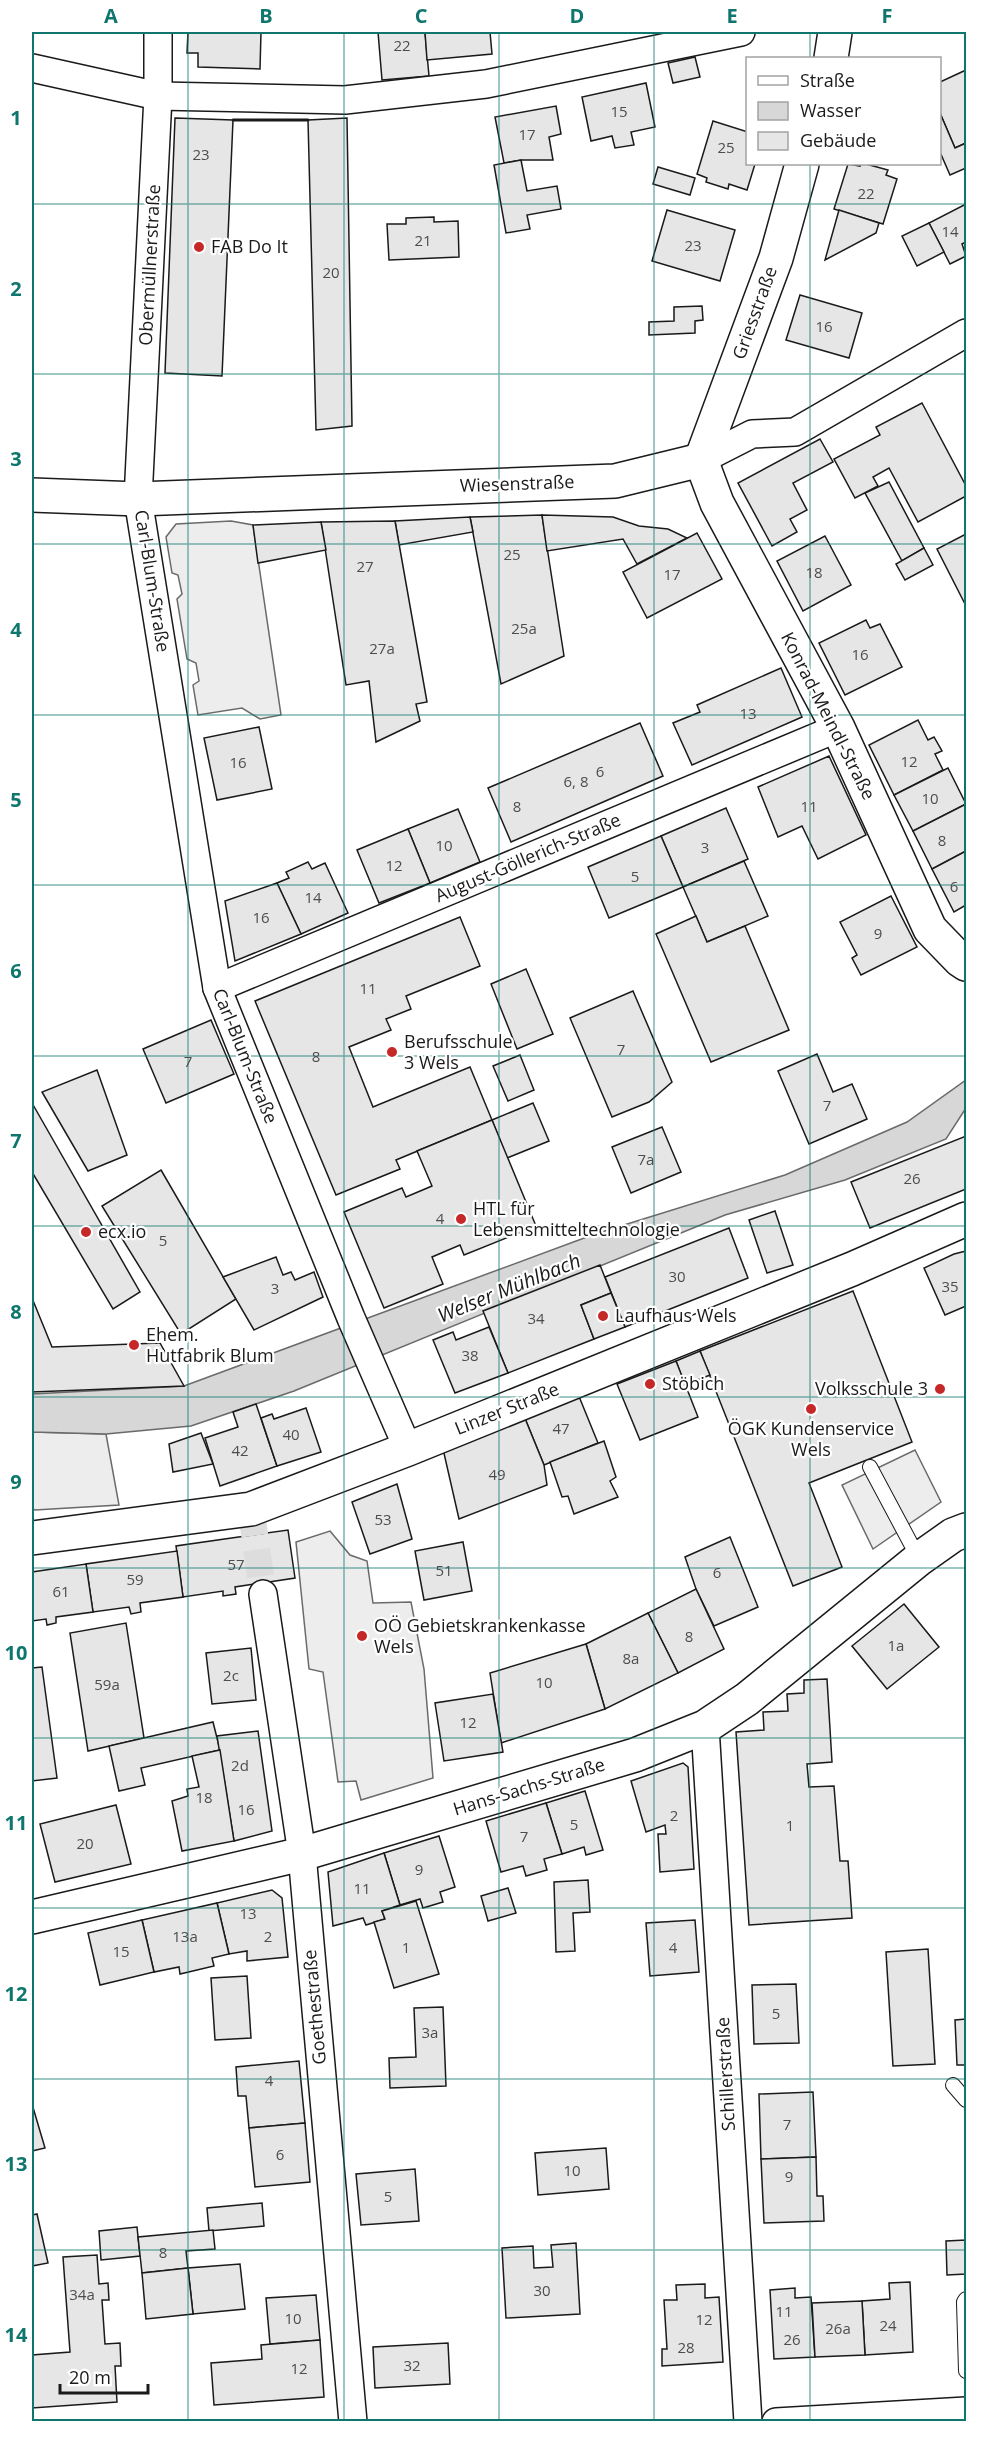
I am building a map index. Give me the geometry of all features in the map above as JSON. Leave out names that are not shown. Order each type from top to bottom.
[{"type":"street","name":"Obermüllnerstraße","points":[[138,499],[158,96],[158,32]]},
{"type":"street","points":[[32,68],[158,96],[345,100],[486,84],[741,32]]},
{"type":"street","points":[[831,57],[835,32]]},
{"type":"street","name":"Griesstraße","points":[[701,460],[776,258],[802,165]]},
{"type":"street","name":"Wiesenstraße","points":[[32,495],[138,499],[615,481],[701,460],[752,434],[795,432],[966,333]]},
{"type":"street","name":"Konrad-Meindl-Straße","points":[[701,460],[717,503],[838,728],[930,929],[964,959]]},
{"type":"street","name":"Carl-Blum-Straße","points":[[138,499],[217,988],[354,1325],[408,1449]]},
{"type":"street","name":"August-Göllerich-Straße","points":[[217,988],[838,728]]},
{"type":"street","name":"Linzer Straße","points":[[32,1538],[251,1509],[408,1449],[852,1269],[966,1219]]},
{"type":"street","name":"Hans-Sachs-Straße","points":[[32,1917],[302,1854],[635,1755],[705,1727],[747,1699],[920,1559],[953,1535],[966,1530]]},
{"type":"street","name":"Goethestraße","points":[[263,1594],[302,1854],[353,2421]]},
{"type":"street","name":"Schillerstraße","points":[[705,1727],[748,2421]]},
{"type":"street","points":[[776,2421],[966,2411]]},
{"type":"lane","points":[[870,1467],[920,1559]]},
{"type":"lane","points":[[952,2085],[966,2100]]},
{"type":"lane","points":[[966,2299],[964,2302],[966,2371]]},
{"type":"shaded area","points":[[231,521],[253,525],[281,715],[260,719],[242,708],[198,715],[193,685],[199,681],[196,663],[187,659],[177,599],[182,594],[178,575],[172,573],[166,537],[176,524]]},
{"type":"shaded area","points":[[32,1432],[106,1434],[119,1505],[35,1510],[32,1508]]},
{"type":"shaded area","points":[[915,1450],[941,1502],[873,1549],[842,1485]]},
{"type":"shaded area","name":"OÖ Gebietskrankenkasse Wels","points":[[330,1531],[350,1555],[367,1561],[373,1603],[411,1602],[424,1669],[433,1778],[361,1800],[356,1781],[338,1782],[323,1672],[309,1669],[296,1542]]},
{"type":"water","name":"Welser Mühlbach","points":[[966,1080],[966,1108],[946,1139],[845,1180],[725,1215],[294,1391],[191,1426],[106,1434],[32,1432],[32,1394],[184,1386],[595,1234],[785,1175],[907,1122]]},
{"type":"building","points":[[188,32],[261,32],[260,69],[198,67],[198,53],[187,53]]},
{"type":"building","points":[[378,32],[425,32],[429,76],[382,80]]},
{"type":"building","points":[[425,32],[490,32],[492,54],[427,60]]},
{"type":"building","points":[[695,57],[700,77],[673,83],[668,63]]},
{"type":"building","points":[[966,70],[966,143],[955,148],[941,115],[941,82]]},
{"type":"building","points":[[646,83],[655,127],[631,132],[634,145],[615,148],[612,136],[591,141],[582,97]]},
{"type":"building","points":[[556,106],[561,134],[549,137],[553,160],[521,160],[504,163],[495,117]]},
{"type":"building","points":[[941,115],[955,148],[966,143],[966,168],[950,175],[941,154]]},
{"type":"building","name":"FAB Do It","points":[[175,118],[233,120],[222,376],[165,373]]},
{"type":"building","points":[[347,118],[352,426],[316,430],[308,120]]},
{"type":"building","points":[[713,121],[746,131],[746,165],[755,165],[747,190],[729,184],[728,189],[706,182],[707,178],[697,174]]},
{"type":"building","points":[[521,160],[527,191],[557,186],[561,209],[527,215],[530,229],[506,233],[494,165]]},
{"type":"building","points":[[848,165],[870,165],[888,170],[886,175],[897,179],[883,224],[834,209]]},
{"type":"building","points":[[658,167],[695,178],[690,195],[653,184]]},
{"type":"building","points":[[966,204],[966,242],[962,244],[966,256],[950,264],[929,223]]},
{"type":"building","points":[[667,210],[735,230],[720,281],[652,261]]},
{"type":"building","points":[[839,210],[879,223],[876,233],[825,260]]},
{"type":"building","points":[[434,217],[434,222],[458,221],[459,257],[389,260],[387,224],[406,224],[406,218]]},
{"type":"building","points":[[929,223],[944,252],[917,266],[902,236]]},
{"type":"building","points":[[800,295],[862,313],[849,358],[786,340]]},
{"type":"building","points":[[702,306],[703,320],[695,321],[695,333],[649,335],[649,322],[674,321],[674,307]]},
{"type":"building","points":[[922,403],[966,486],[966,496],[918,522],[889,468],[873,477],[878,486],[855,498],[834,459],[880,435],[876,427]]},
{"type":"building","points":[[820,439],[833,462],[793,483],[807,510],[790,519],[797,532],[772,546],[738,483]]},
{"type":"building","points":[[889,482],[924,548],[902,561],[865,493]]},
{"type":"building","points":[[542,515],[564,656],[501,684],[470,517]]},
{"type":"building","points":[[542,515],[613,517],[639,526],[668,529],[687,538],[637,564],[623,539],[547,551]]},
{"type":"building","points":[[470,517],[473,532],[399,545],[395,521]]},
{"type":"building","points":[[395,521],[427,702],[416,704],[420,721],[376,742],[369,681],[346,685],[321,522]]},
{"type":"building","points":[[321,522],[326,550],[258,563],[253,525]]},
{"type":"building","points":[[697,533],[722,579],[647,618],[623,572]]},
{"type":"building","points":[[966,534],[966,606],[937,549]]},
{"type":"building","points":[[825,536],[851,585],[803,611],[777,561]]},
{"type":"building","points":[[924,548],[933,565],[905,580],[896,564]]},
{"type":"building","points":[[866,620],[870,628],[880,624],[902,667],[845,695],[819,643]]},
{"type":"building","points":[[781,668],[802,717],[692,765],[673,723],[700,712],[697,705]]},
{"type":"building","points":[[918,720],[928,740],[934,737],[942,751],[935,754],[943,770],[894,795],[869,745]]},
{"type":"building","points":[[640,723],[663,776],[511,842],[488,788]]},
{"type":"building","points":[[259,727],[272,789],[217,800],[204,738]]},
{"type":"building","points":[[829,756],[866,835],[818,859],[802,826],[778,837],[758,787]]},
{"type":"building","points":[[948,768],[966,804],[913,831],[894,795]]},
{"type":"building","points":[[966,804],[966,851],[932,869],[913,831]]},
{"type":"building","points":[[726,808],[748,859],[683,887],[661,836]]},
{"type":"building","points":[[458,809],[480,862],[430,883],[408,829]]},
{"type":"building","points":[[408,829],[430,883],[379,903],[357,850]]},
{"type":"building","points":[[661,836],[683,887],[609,918],[588,867]]},
{"type":"building","points":[[966,851],[966,905],[954,912],[932,869]]},
{"type":"building","points":[[744,861],[768,916],[707,942],[683,887]]},
{"type":"building","points":[[308,862],[312,869],[325,863],[348,913],[301,934],[277,883],[289,878],[286,872]]},
{"type":"building","points":[[277,883],[301,934],[235,961],[225,901]]},
{"type":"building","points":[[891,896],[917,947],[861,975],[852,958],[857,955],[840,922]]},
{"type":"building","points":[[696,916],[707,942],[745,926],[789,1030],[711,1062],[656,934]]},
{"type":"building","points":[[460,917],[480,966],[406,996],[411,1009],[386,1019],[391,1030],[349,1047],[373,1107],[470,1067],[492,1120],[396,1160],[400,1169],[336,1195],[255,1001]]},
{"type":"building","points":[[526,969],[553,1034],[517,1049],[491,984]]},
{"type":"building","points":[[633,991],[672,1082],[649,1102],[612,1117],[570,1018]]},
{"type":"building","points":[[211,1020],[234,1074],[166,1103],[143,1049]]},
{"type":"building","points":[[817,1054],[833,1092],[852,1084],[867,1119],[809,1144],[778,1071]]},
{"type":"building","points":[[520,1055],[534,1090],[508,1101],[493,1066]]},
{"type":"building","points":[[97,1070],[127,1155],[88,1171],[42,1092]]},
{"type":"building","name":"ecx.io","points":[[32,1103],[140,1292],[113,1309],[32,1172]]},
{"type":"building","points":[[533,1103],[549,1141],[507,1158],[492,1120]]},
{"type":"building","points":[[492,1120],[536,1226],[464,1255],[460,1245],[432,1257],[443,1284],[384,1308],[344,1212],[402,1188],[406,1197],[432,1186],[417,1151]]},
{"type":"building","points":[[662,1127],[681,1172],[631,1193],[612,1147]]},
{"type":"building","points":[[966,1136],[966,1189],[870,1228],[851,1182]]},
{"type":"building","points":[[161,1170],[236,1299],[181,1334],[102,1206]]},
{"type":"building","points":[[775,1211],[793,1265],[767,1273],[749,1220]]},
{"type":"building","points":[[729,1228],[748,1278],[625,1327],[605,1277]]},
{"type":"building","points":[[966,1251],[966,1306],[945,1315],[924,1268]]},
{"type":"building","points":[[276,1257],[283,1275],[291,1272],[295,1280],[314,1272],[323,1297],[254,1330],[223,1277]]},
{"type":"building","points":[[600,1265],[611,1293],[581,1305],[594,1339],[508,1373],[483,1311]]},
{"type":"building","name":"ÖGK Kundenservice Wels","points":[[853,1291],[912,1442],[809,1483],[842,1567],[793,1586],[700,1351]]},
{"type":"building","name":"Laufhaus Wels","points":[[611,1293],[625,1327],[594,1339],[581,1305]]},
{"type":"building","name":"Ehem. Hutfabrik Blum","points":[[32,1298],[52,1347],[160,1343],[184,1386],[32,1392]]},
{"type":"building","points":[[489,1327],[508,1373],[455,1393],[433,1340],[453,1332],[456,1340]]},
{"type":"building","points":[[700,1351],[710,1375],[685,1385],[676,1361]]},
{"type":"building","points":[[676,1361],[698,1417],[640,1440],[617,1384]]},
{"type":"building","points":[[578,1394],[598,1443],[544,1465],[524,1416]]},
{"type":"building","points":[[256,1404],[277,1466],[220,1486],[205,1438],[238,1427],[233,1412]]},
{"type":"building","points":[[306,1408],[321,1452],[277,1466],[261,1418],[272,1414],[274,1419]]},
{"type":"building","points":[[524,1416],[544,1465],[547,1485],[459,1519],[443,1449]]},
{"type":"building","points":[[201,1433],[213,1464],[173,1472],[169,1444]]},
{"type":"building","points":[[604,1441],[616,1477],[610,1481],[618,1497],[574,1514],[568,1496],[562,1497],[550,1462]]},
{"type":"building","points":[[397,1484],[412,1539],[370,1554],[352,1502]]},
{"type":"building","points":[[288,1530],[295,1578],[235,1587],[236,1594],[223,1596],[223,1591],[183,1597],[176,1546]]},
{"type":"building","points":[[730,1537],[758,1607],[714,1626],[696,1589],[685,1557]]},
{"type":"building","points":[[463,1542],[472,1591],[424,1600],[415,1551]]},
{"type":"building","points":[[177,1551],[183,1597],[140,1603],[141,1612],[131,1614],[129,1607],[93,1612],[86,1564]]},
{"type":"building","points":[[86,1564],[93,1612],[56,1617],[56,1623],[47,1625],[46,1619],[32,1621],[32,1572]]},
{"type":"building","points":[[696,1589],[724,1649],[678,1673],[648,1613]]},
{"type":"building","points":[[904,1604],[939,1647],[887,1689],[852,1646]]},
{"type":"building","points":[[648,1613],[678,1673],[605,1709],[586,1644]]},
{"type":"building","points":[[126,1623],[144,1738],[88,1751],[70,1633]]},
{"type":"building","points":[[586,1644],[605,1709],[501,1743],[490,1673]]},
{"type":"building","points":[[251,1648],[256,1700],[212,1704],[206,1653]]},
{"type":"building","points":[[42,1667],[57,1778],[32,1781],[32,1668]]},
{"type":"building","points":[[827,1679],[832,1762],[807,1764],[809,1787],[834,1786],[840,1861],[848,1861],[852,1918],[749,1925],[736,1732],[764,1730],[763,1712],[788,1711],[787,1694],[804,1693],[804,1680]]},
{"type":"building","points":[[493,1694],[503,1752],[444,1761],[435,1703]]},
{"type":"building","points":[[213,1722],[220,1750],[141,1768],[145,1785],[119,1791],[109,1746]]},
{"type":"building","points":[[258,1731],[272,1831],[234,1841],[217,1736]]},
{"type":"building","points":[[220,1750],[234,1841],[182,1851],[172,1801],[188,1796],[187,1789],[199,1787],[192,1756]]},
{"type":"building","points":[[683,1763],[688,1767],[694,1869],[660,1872],[658,1834],[666,1834],[665,1825],[646,1832],[631,1781]]},
{"type":"building","points":[[585,1791],[603,1850],[586,1855],[584,1847],[562,1854],[546,1803]]},
{"type":"building","points":[[546,1803],[562,1854],[544,1859],[547,1870],[526,1876],[523,1866],[501,1872],[486,1821]]},
{"type":"building","points":[[116,1805],[131,1864],[55,1882],[40,1824]]},
{"type":"building","points":[[439,1836],[455,1887],[440,1892],[443,1902],[423,1908],[420,1899],[400,1905],[384,1853]]},
{"type":"building","points":[[384,1853],[400,1905],[382,1911],[385,1919],[366,1925],[363,1918],[333,1926],[328,1872]]},
{"type":"building","points":[[588,1880],[590,1912],[573,1913],[575,1951],[556,1952],[554,1882]]},
{"type":"building","points":[[508,1888],[516,1913],[488,1921],[481,1896]]},
{"type":"building","points":[[272,1890],[282,1898],[288,1957],[247,1961],[247,1951],[229,1954],[217,1903]]},
{"type":"building","points":[[416,1901],[439,1974],[394,1988],[374,1922],[385,1919],[382,1911]]},
{"type":"building","points":[[217,1903],[229,1954],[212,1958],[214,1966],[180,1974],[179,1967],[154,1972],[142,1920]]},
{"type":"building","points":[[142,1920],[154,1972],[100,1985],[88,1933]]},
{"type":"building","points":[[695,1920],[699,1972],[650,1976],[646,1923]]},
{"type":"building","points":[[928,1949],[935,2064],[893,2066],[886,1952]]},
{"type":"building","points":[[247,1976],[251,2038],[215,2040],[211,1978]]},
{"type":"building","points":[[796,1984],[799,2043],[754,2044],[752,1985]]},
{"type":"building","points":[[443,2007],[446,2086],[390,2088],[389,2058],[416,2057],[414,2008]]},
{"type":"building","points":[[966,2019],[966,2065],[957,2065],[955,2020]]},
{"type":"building","points":[[299,2061],[305,2123],[249,2128],[246,2096],[238,2096],[236,2067]]},
{"type":"building","points":[[813,2092],[816,2157],[761,2159],[759,2094]]},
{"type":"building","points":[[32,2104],[45,2148],[32,2151]]},
{"type":"building","points":[[305,2123],[310,2182],[255,2187],[249,2128]]},
{"type":"building","points":[[606,2148],[609,2189],[538,2195],[535,2153]]},
{"type":"building","points":[[816,2157],[817,2196],[823,2196],[824,2221],[764,2223],[761,2159]]},
{"type":"building","points":[[415,2169],[419,2221],[361,2225],[356,2174]]},
{"type":"building","points":[[262,2203],[264,2226],[209,2231],[207,2208]]},
{"type":"building","points":[[37,2214],[48,2263],[32,2266],[32,2215]]},
{"type":"building","points":[[137,2227],[140,2256],[101,2260],[99,2231]]},
{"type":"building","points":[[213,2230],[215,2249],[186,2251],[188,2268],[142,2273],[138,2237]]},
{"type":"building","points":[[966,2240],[966,2274],[947,2275],[946,2241]]},
{"type":"building","points":[[576,2243],[580,2314],[506,2318],[502,2248],[533,2246],[534,2268],[553,2267],[551,2245]]},
{"type":"building","points":[[97,2255],[99,2284],[108,2283],[109,2300],[102,2300],[105,2344],[120,2343],[121,2366],[115,2366],[117,2402],[32,2408],[32,2355],[70,2352],[63,2257]]},
{"type":"building","points":[[240,2264],[245,2309],[193,2314],[188,2268]]},
{"type":"building","points":[[188,2268],[193,2314],[146,2319],[142,2273]]},
{"type":"building","points":[[910,2282],[913,2352],[865,2355],[862,2301],[890,2299],[889,2283]]},
{"type":"building","points":[[705,2284],[705,2298],[719,2297],[723,2362],[662,2366],[662,2349],[667,2349],[664,2300],[677,2300],[676,2285]]},
{"type":"building","points":[[795,2288],[795,2298],[811,2297],[815,2357],[774,2359],[770,2290]]},
{"type":"building","points":[[316,2295],[320,2340],[270,2344],[266,2298]]},
{"type":"building","points":[[862,2301],[865,2355],[815,2357],[812,2303]]},
{"type":"building","points":[[320,2340],[324,2397],[214,2405],[211,2363],[262,2359],[261,2345]]},
{"type":"building","points":[[448,2343],[450,2384],[375,2388],[373,2347]]},
{"type":"tunnel","points":[[251,1509],[263,1594]]},
{"type":"wall","points":[[233,120],[308,120]]},
{"type":"place","name":"FAB Do It","points":[[199,247]]},
{"type":"place","name":"Berufsschule 3 Wels","points":[[392,1052]]},
{"type":"place","name":"HTL für Lebensmitteltechnologie","points":[[461,1219]]},
{"type":"place","name":"ecx.io","points":[[86,1232]]},
{"type":"place","name":"Laufhaus Wels","points":[[603,1316]]},
{"type":"place","name":"Ehem. Hutfabrik Blum","points":[[134,1345]]},
{"type":"place","name":"Stöbich","points":[[650,1384]]},
{"type":"place","name":"Volksschule 3","points":[[940,1389]]},
{"type":"place","name":"ÖGK Kundenservice Wels","points":[[811,1409]]},
{"type":"place","name":"OÖ Gebietskrankenkasse Wels","points":[[362,1636]]}]
